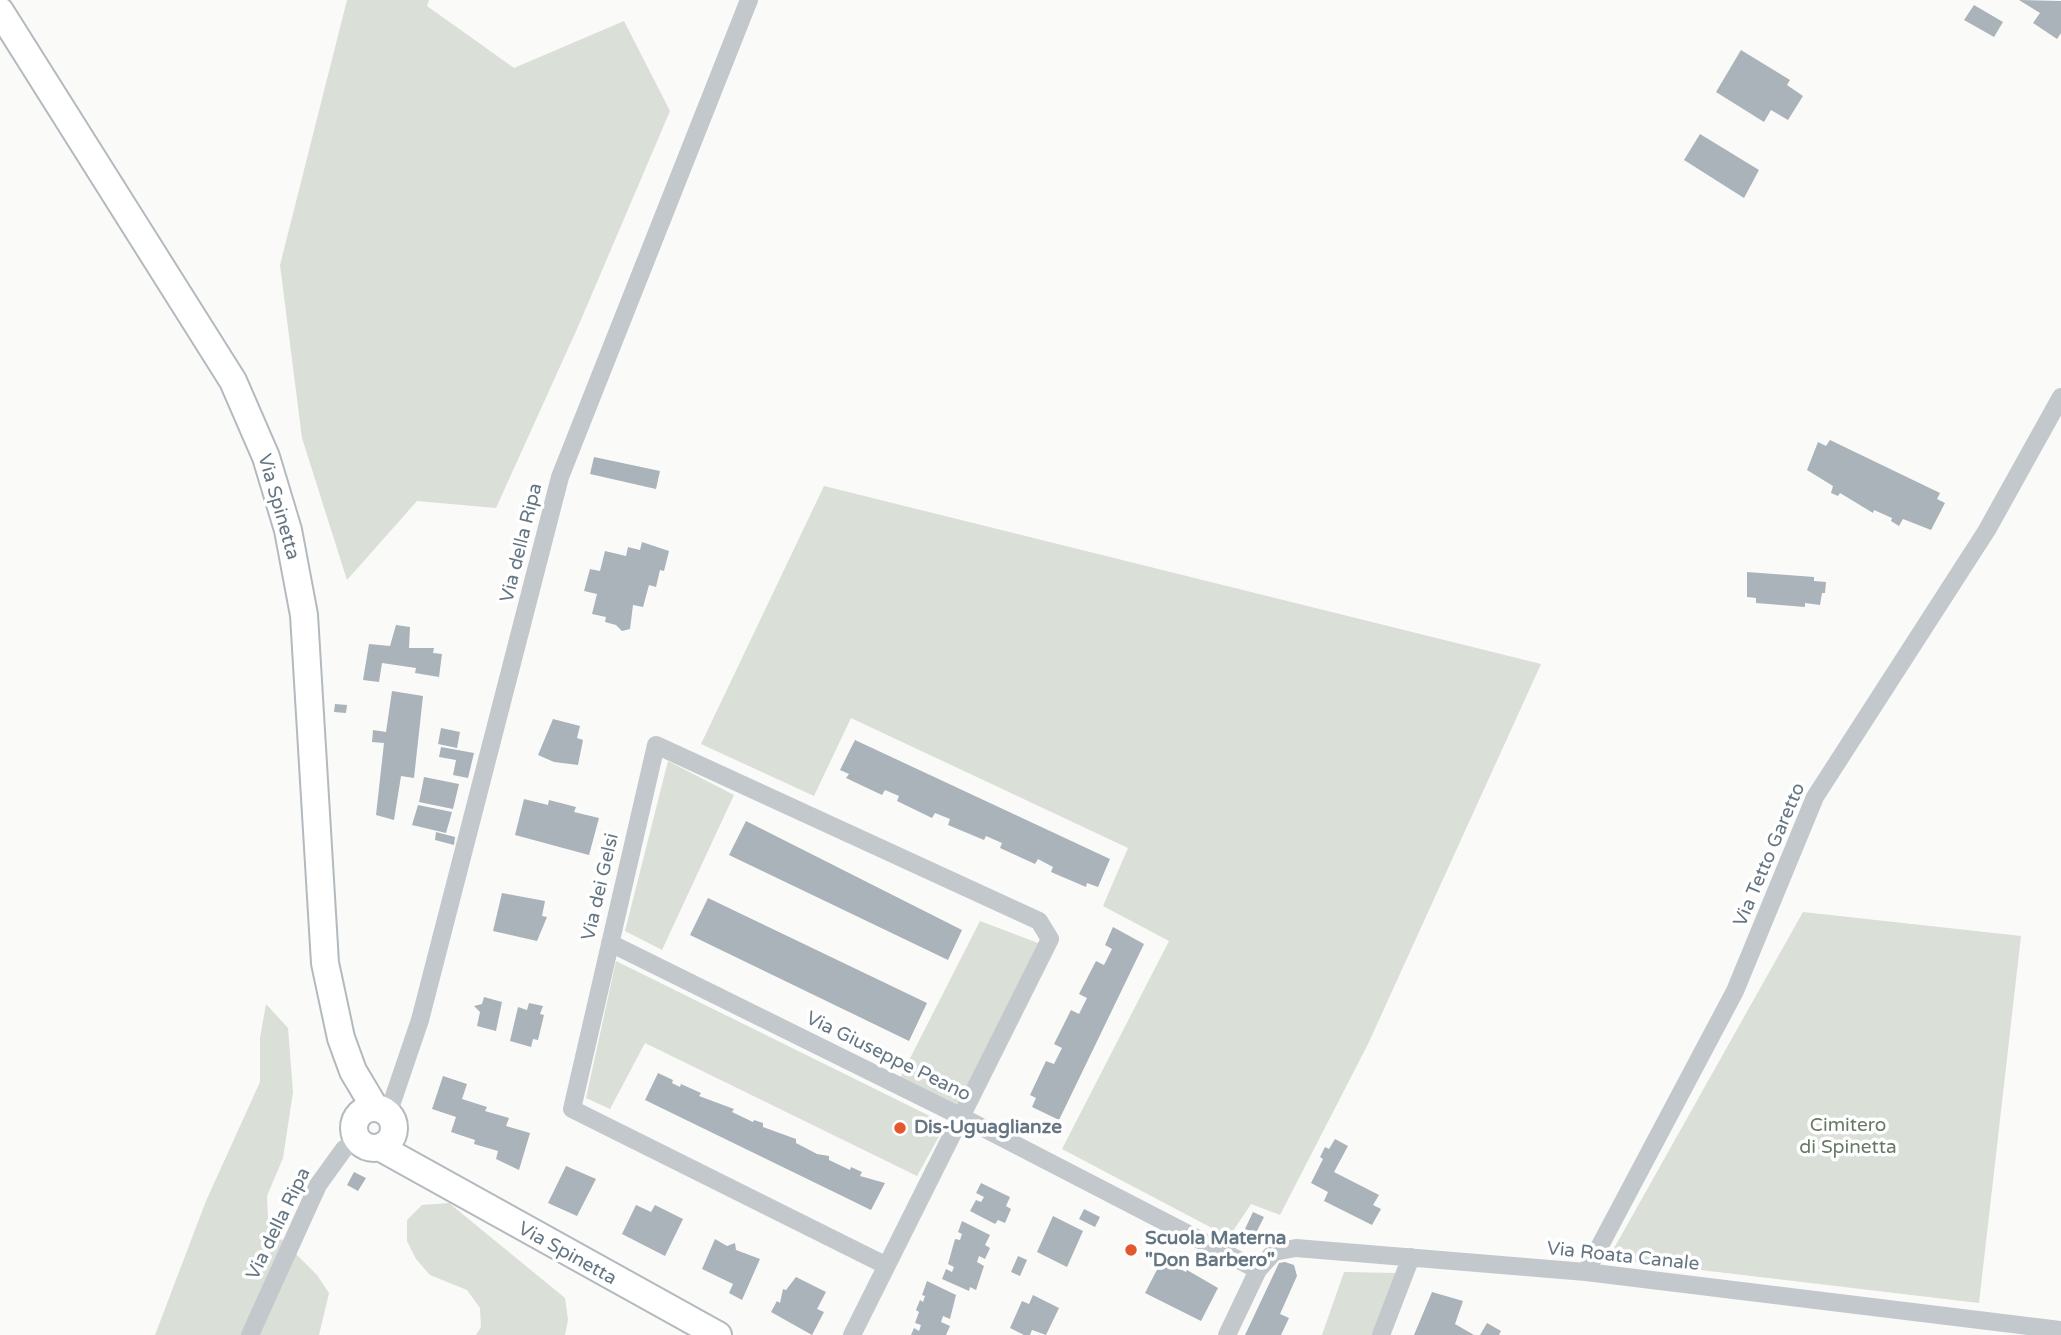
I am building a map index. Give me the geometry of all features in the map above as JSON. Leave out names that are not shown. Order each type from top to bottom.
[{"type":"main road","name":"Via Spinetta","points":[[0,11],[233,381],[266,457],[288,530],[304,615],[326,963],[336,1017],[353,1070],[376,1126],[420,1167],[476,1204],[718,1335]]},
{"type":"street","name":"Via della Ripa","points":[[250,1335],[318,1185],[344,1149],[376,1126],[421,1020],[560,477],[749,0]]},
{"type":"street","name":"Via Tetto Garetto","points":[[1586,1272],[1735,991],[1815,797],[1987,530],[2061,397]]},
{"type":"street","name":"Via dei Gelsi","points":[[885,1265],[572,1109],[656,745],[1039,921],[1050,939],[960,1116]]},
{"type":"street","name":"Via Giuseppe Peano","points":[[610,943],[960,1116],[1258,1270]]},
{"type":"street","points":[[852,1335],[960,1116]]},
{"type":"street","name":"Via Roata Canale","points":[[1227,1335],[1258,1270],[1274,1252],[1296,1248],[1586,1272],[2061,1330]]},
{"type":"street","points":[[1381,1335],[1411,1257]]},
{"type":"green space","points":[[347,0],[429,0],[427,6],[514,68],[624,21],[670,111],[577,329],[496,508],[417,501],[347,580],[302,438],[280,265]]},
{"type":"green space","points":[[824,486],[1541,664],[1368,1044],[1280,1215],[1251,1204],[1229,1237],[1062,1149],[1169,941],[1103,906],[1128,848],[851,718],[814,796],[701,744]]},
{"type":"green space","points":[[668,761],[734,795],[662,950],[625,931]]},
{"type":"green space","name":"Cimitero di Spinetta","points":[[1803,912],[2021,936],[1979,1303],[1608,1259]]},
{"type":"green space","points":[[980,921],[1038,943],[956,1108],[900,1078]]},
{"type":"green space","points":[[616,961],[946,1124],[917,1176],[645,1043],[610,1109],[586,1098]]},
{"type":"green space","points":[[266,1004],[288,1028],[293,1092],[283,1158],[267,1196],[268,1218],[280,1238],[317,1275],[329,1293],[319,1335],[155,1335],[206,1201],[260,1082],[260,1038]]},
{"type":"green space","points":[[449,1203],[565,1298],[568,1320],[565,1335],[476,1335],[481,1327],[480,1308],[467,1290],[430,1275],[416,1259],[407,1241],[407,1220],[422,1205]]},
{"type":"green space","points":[[1344,1272],[1397,1273],[1373,1335],[1322,1335]]},
{"type":"building","points":[[2019,0],[2061,1],[2061,33],[2057,39],[2033,23],[2040,13]]},
{"type":"building","points":[[1974,5],[2003,22],[1994,37],[1964,20]]},
{"type":"building","points":[[1741,50],[1790,80],[1787,85],[1803,96],[1788,120],[1771,110],[1764,122],[1716,92]]},
{"type":"building","points":[[1700,134],[1759,170],[1744,198],[1684,160]]},
{"type":"building","points":[[1830,440],[1940,493],[1937,499],[1945,503],[1931,530],[1903,519],[1899,526],[1891,521],[1892,518],[1874,510],[1873,513],[1840,493],[1838,496],[1831,493],[1833,486],[1807,470],[1818,442],[1826,446]]},
{"type":"building","points":[[594,457],[660,471],[656,489],[590,474]]},
{"type":"building","points":[[642,542],[669,551],[656,587],[649,585],[643,607],[633,605],[630,629],[622,631],[616,625],[605,622],[606,617],[592,614],[597,594],[584,591],[590,569],[600,571],[605,551],[626,556],[628,547],[640,550]]},
{"type":"building","points":[[1747,572],[1814,577],[1814,581],[1826,582],[1825,593],[1822,593],[1820,605],[1805,603],[1805,607],[1756,603],[1756,598],[1747,597]]},
{"type":"building","points":[[396,625],[410,627],[409,648],[434,648],[433,653],[442,654],[439,677],[415,673],[416,668],[382,663],[379,682],[363,680],[369,644],[390,646]]},
{"type":"building","points":[[392,691],[423,696],[414,778],[401,776],[394,820],[376,815],[384,743],[372,742],[373,730],[386,732]]},
{"type":"building","points":[[335,704],[347,705],[346,713],[334,712]]},
{"type":"building","points":[[553,719],[580,726],[577,738],[583,740],[578,765],[554,762],[538,755]]},
{"type":"building","points":[[441,728],[460,732],[457,748],[438,744]]},
{"type":"building","points":[[855,740],[1110,859],[1098,887],[1087,883],[1086,887],[1051,872],[1053,867],[1038,859],[1035,864],[1000,848],[1002,843],[986,836],[984,840],[948,825],[950,819],[935,813],[932,818],[897,801],[899,796],[885,790],[882,795],[846,778],[849,774],[840,770]]},
{"type":"building","points":[[441,747],[474,753],[468,778],[453,775],[456,760],[439,757]]},
{"type":"building","points":[[424,777],[459,784],[453,809],[419,802]]},
{"type":"building","points":[[524,799],[548,805],[549,800],[576,807],[574,812],[599,818],[589,855],[515,835]]},
{"type":"building","points":[[418,805],[452,812],[446,833],[412,825]]},
{"type":"building","points":[[746,821],[962,930],[948,960],[729,855]]},
{"type":"building","points":[[436,832],[455,837],[454,845],[435,840]]},
{"type":"building","points":[[502,893],[545,901],[542,916],[547,917],[537,941],[493,931]]},
{"type":"building","points":[[708,898],[927,1003],[909,1041],[690,935]]},
{"type":"building","points":[[1113,927],[1144,944],[1059,1120],[1032,1107],[1036,1098],[1030,1095],[1046,1061],[1054,1064],[1062,1048],[1054,1044],[1071,1010],[1079,1014],[1087,998],[1079,994],[1096,961],[1104,965],[1112,949],[1105,945]]},
{"type":"building","points":[[484,997],[502,1002],[496,1031],[477,1026],[480,1012],[474,1006],[482,1004]]},
{"type":"building","points":[[529,1003],[543,1006],[540,1014],[544,1015],[538,1040],[533,1039],[531,1047],[510,1041],[518,1007],[527,1010]]},
{"type":"building","points":[[658,1073],[673,1080],[672,1083],[680,1087],[681,1084],[701,1093],[699,1096],[734,1109],[732,1112],[753,1122],[763,1123],[763,1127],[796,1139],[796,1143],[817,1154],[829,1156],[829,1160],[850,1170],[851,1167],[862,1172],[860,1176],[885,1183],[871,1210],[645,1100]]},
{"type":"building","points":[[443,1076],[467,1084],[462,1099],[487,1107],[485,1111],[509,1118],[506,1126],[530,1133],[519,1170],[496,1159],[498,1151],[474,1144],[475,1140],[451,1132],[456,1117],[432,1109]]},
{"type":"building","points":[[1335,1139],[1348,1146],[1334,1172],[1379,1195],[1373,1205],[1381,1209],[1372,1225],[1324,1201],[1328,1192],[1311,1183],[1323,1159],[1320,1157],[1325,1147],[1329,1149]]},
{"type":"building","points":[[566,1166],[596,1179],[577,1216],[548,1203]]},
{"type":"building","points":[[354,1172],[366,1178],[358,1191],[347,1185]]},
{"type":"building","points":[[981,1183],[1010,1197],[1006,1206],[1011,1209],[1005,1223],[998,1220],[995,1224],[970,1211],[976,1200],[981,1202],[984,1197],[976,1193]]},
{"type":"building","points":[[636,1205],[651,1212],[655,1205],[683,1219],[665,1256],[622,1234]]},
{"type":"building","points":[[1084,1209],[1100,1217],[1095,1227],[1079,1219]]},
{"type":"building","points":[[1253,1212],[1264,1217],[1256,1233],[1245,1229]]},
{"type":"building","points":[[1053,1216],[1083,1231],[1067,1267],[1037,1252]]},
{"type":"building","points":[[962,1221],[990,1235],[985,1245],[990,1248],[985,1259],[979,1256],[977,1262],[984,1266],[976,1290],[970,1287],[969,1291],[942,1279],[946,1269],[952,1272],[954,1267],[948,1264],[955,1239],[960,1240],[962,1234],[958,1232]]},
{"type":"building","points":[[715,1239],[727,1246],[735,1243],[736,1250],[760,1259],[742,1300],[729,1293],[733,1284],[702,1269]]},
{"type":"building","points":[[1018,1256],[1027,1260],[1020,1276],[1011,1272]]},
{"type":"building","points":[[1162,1260],[1186,1272],[1187,1270],[1218,1288],[1201,1321],[1145,1293]]},
{"type":"building","points":[[1279,1263],[1294,1265],[1297,1276],[1280,1314],[1289,1318],[1281,1335],[1245,1335]]},
{"type":"building","points":[[796,1277],[826,1292],[817,1309],[824,1312],[812,1335],[771,1312],[777,1301],[780,1303],[783,1289],[786,1290]]},
{"type":"building","points":[[927,1281],[956,1295],[950,1319],[943,1316],[941,1322],[950,1326],[946,1335],[911,1335],[914,1328],[919,1331],[921,1325],[915,1323],[919,1312],[916,1310],[920,1300],[923,1302],[925,1296],[922,1295]]},
{"type":"building","points":[[1432,1292],[1463,1301],[1455,1324],[1474,1335],[1414,1335]]},
{"type":"building","points":[[1033,1295],[1059,1308],[1046,1335],[1032,1330],[1030,1335],[1024,1335],[1010,1328],[1022,1301],[1029,1304]]},
{"type":"building","points":[[1487,1323],[1501,1331],[1499,1335],[1480,1335]]},
{"type":"place","name":"Dis-Uguaglianze","points":[[900,1128]]},
{"type":"place","name":"Scuola Materna \"Don Barbero\"","points":[[1131,1250]]}]
